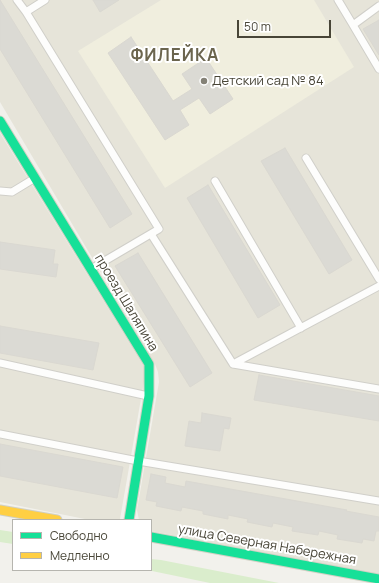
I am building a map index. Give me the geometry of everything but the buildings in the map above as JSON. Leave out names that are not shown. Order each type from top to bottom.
[{"type":"street","name":"проезд Шаляпина","points":[[0,121],[148,364],[149,396],[129,519]]},
{"type":"street","points":[[0,510],[51,519]]},
{"type":"street","name":"улица Северная Набережная","points":[[152,537],[379,578]]},
{"type":"lane","points":[[17,0],[26,12],[159,229],[91,270]]},
{"type":"lane","points":[[26,12],[45,0]]},
{"type":"lane","points":[[338,0],[379,69]]},
{"type":"lane","points":[[353,25],[379,6]]},
{"type":"lane","points":[[306,158],[379,279]]},
{"type":"lane","points":[[0,190],[12,192],[35,178]]},
{"type":"lane","points":[[215,181],[301,328]]},
{"type":"lane","points":[[151,234],[233,364],[379,389]]},
{"type":"lane","points":[[233,364],[379,286]]},
{"type":"lane","points":[[0,363],[149,396]]},
{"type":"lane","points":[[0,434],[138,461],[379,501]]},
{"type":"shaded area","points":[[0,0],[379,0],[379,574],[152,531],[152,519],[139,519],[137,510],[159,382],[158,372],[155,364],[0,102]]},
{"type":"shaded area","points":[[161,0],[314,0],[354,67],[165,188],[78,51]]},
{"type":"shaded area","points":[[0,133],[146,370],[120,519],[85,519],[0,502]]},
{"type":"green space","points":[[0,530],[12,532],[12,544],[0,542]]},
{"type":"green space","points":[[152,559],[279,583],[210,583],[152,571]]},
{"type":"traffic: fast","points":[[0,121],[149,364],[149,396],[129,519]]},
{"type":"traffic: fast","points":[[152,537],[379,579]]},
{"type":"traffic: slow","points":[[0,510],[51,519]]},
{"type":"place","name":"Детский сад № 84","points":[[204,81]]},
{"type":"district","name":"ФИЛЕЙКА","points":[[175,56]]}]
